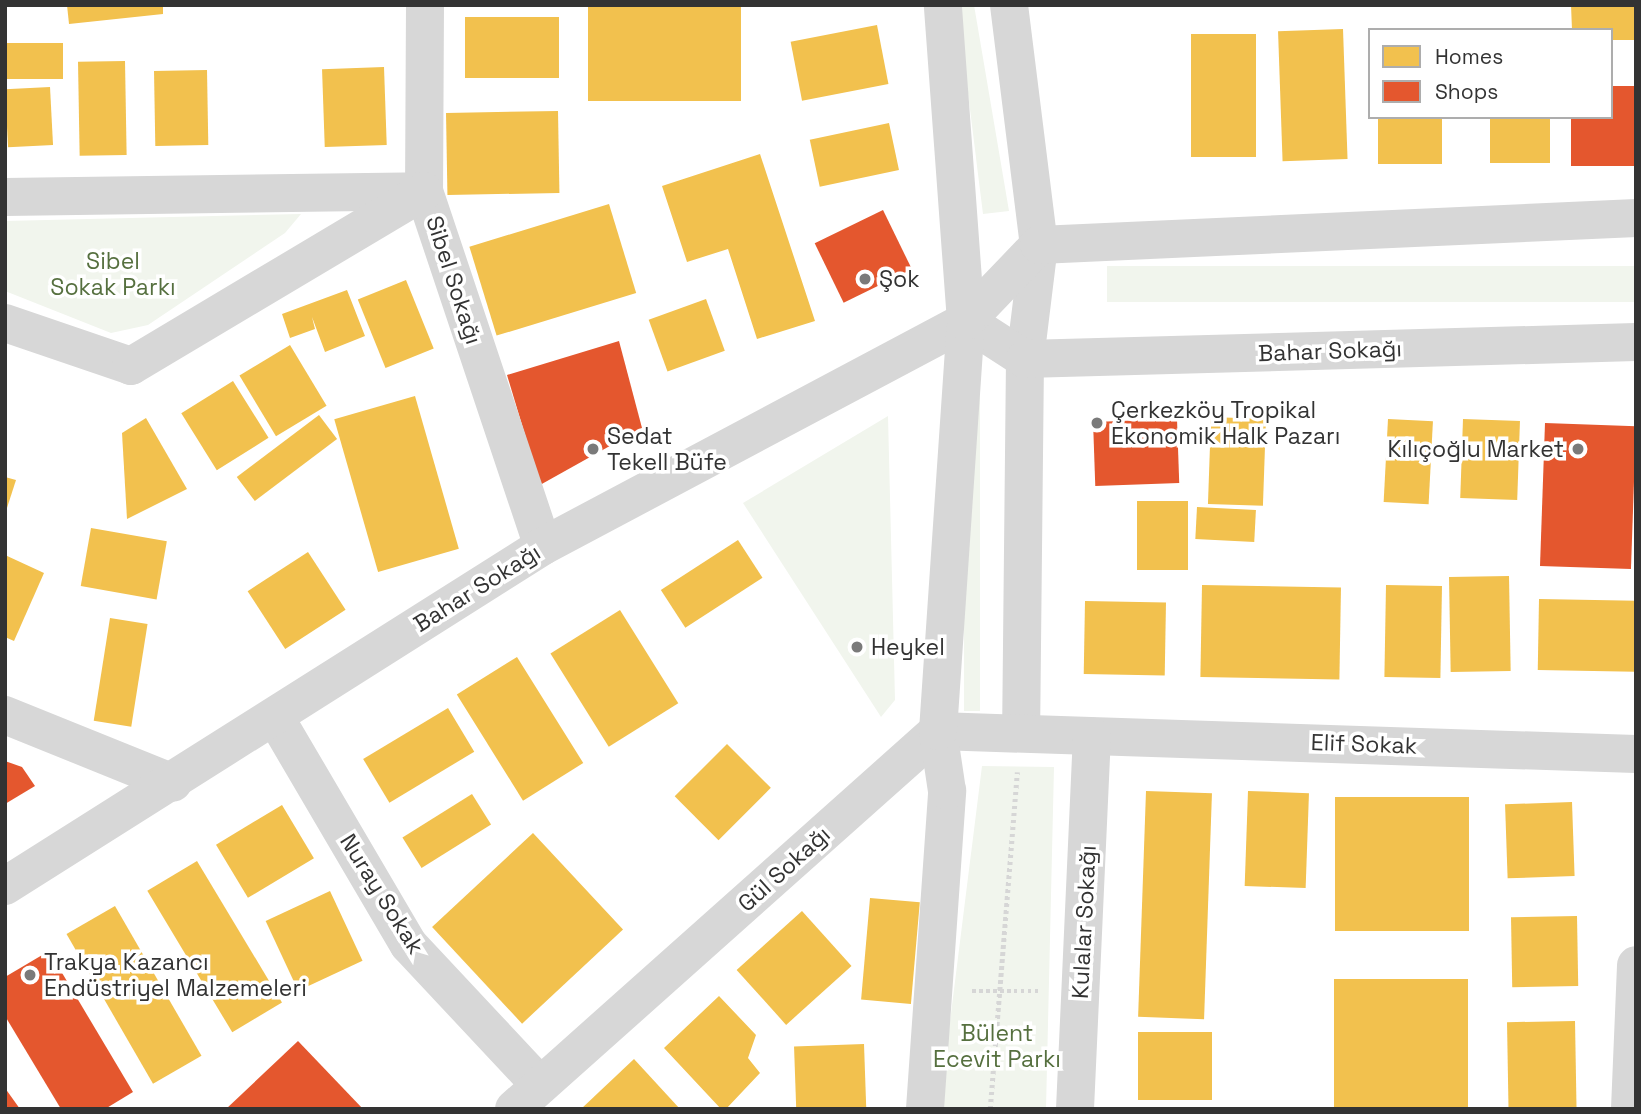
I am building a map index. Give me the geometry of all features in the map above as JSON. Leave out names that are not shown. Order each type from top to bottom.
[{"type":"street","name":"Sibel Sokağı","points":[[425,5],[424,191],[543,546]]},
{"type":"street","points":[[925,1109],[947,791],[938,731],[966,321],[943,5]]},
{"type":"street","points":[[1009,5],[1039,245],[1025,359],[1021,733]]},
{"type":"street","points":[[5,197],[424,191]]},
{"type":"street","points":[[5,323],[131,366],[424,191]]},
{"type":"street","points":[[1039,245],[1636,218]]},
{"type":"street","name":"Bahar Sokağı","points":[[5,886],[173,783],[543,546],[966,321],[1039,245]]},
{"type":"street","points":[[966,321],[1025,359]]},
{"type":"street","name":"Bahar Sokağı","points":[[1025,359],[1636,342]]},
{"type":"street","points":[[5,715],[173,783]]},
{"type":"street","name":"Nuray Sokak","points":[[275,717],[409,945],[527,1097]]},
{"type":"street","points":[[938,731],[1092,736]]},
{"type":"street","name":"Gül Sokağı","points":[[527,1097],[938,731]]},
{"type":"street","name":"Elif Sokak","points":[[1092,736],[1636,754]]},
{"type":"street","name":"Kulalar Sokağı","points":[[1075,1109],[1092,736]]},
{"type":"street","points":[[1630,1109],[1636,965]]},
{"type":"path","points":[[990,1109],[997,992],[1021,733]]},
{"type":"path","points":[[933,991],[1081,990]]},
{"type":"green space","points":[[957,5],[974,5],[1009,211],[983,214]]},
{"type":"green space","name":"Sibel Sokak Parkı","points":[[301,214],[285,233],[148,325],[111,333],[5,291],[5,221]]},
{"type":"green space","points":[[1107,266],[1636,266],[1636,302],[1107,302]]},
{"type":"green space","points":[[964,384],[980,384],[980,711],[964,711]]},
{"type":"green space","points":[[888,416],[895,700],[881,717],[743,503]]},
{"type":"green space","name":"Bülent Ecevit Parkı","points":[[982,766],[1054,767],[1046,1109],[939,1109]]},
{"type":"building: Homes","points":[[67,5],[163,5],[163,14],[69,24]]},
{"type":"building: Homes","points":[[588,5],[741,5],[741,101],[588,101]]},
{"type":"building: Homes","points":[[1571,5],[1636,5],[1636,40],[1613,40],[1613,28],[1572,28]]},
{"type":"building: Homes","points":[[465,17],[559,17],[559,78],[465,78]]},
{"type":"building: Homes","points":[[877,25],[888,84],[802,101],[791,42]]},
{"type":"building: Homes","points":[[1343,29],[1348,159],[1283,161],[1278,31]]},
{"type":"building: Homes","points":[[1191,34],[1256,34],[1256,157],[1191,157]]},
{"type":"building: Homes","points":[[5,43],[63,43],[63,79],[5,79]]},
{"type":"building: Homes","points":[[125,61],[127,155],[80,156],[78,62]]},
{"type":"building: Homes","points":[[384,67],[387,145],[325,147],[322,69]]},
{"type":"building: Homes","points":[[207,70],[208,145],[155,146],[154,71]]},
{"type":"building: Homes","points":[[50,87],[53,145],[8,147],[5,89]]},
{"type":"building: Homes","points":[[558,111],[559,193],[447,195],[446,113]]},
{"type":"building: Homes","points":[[1378,119],[1442,119],[1442,164],[1378,164]]},
{"type":"building: Homes","points":[[1490,119],[1550,119],[1550,163],[1490,163]]},
{"type":"building: Homes","points":[[889,123],[899,170],[820,187],[810,140]]},
{"type":"building: Homes","points":[[760,154],[815,321],[757,339],[728,249],[687,262],[662,186]]},
{"type":"building: Homes","points":[[609,204],[636,293],[497,336],[469,247]]},
{"type":"building: Homes","points":[[406,280],[434,349],[386,368],[358,299]]},
{"type":"building: Homes","points":[[347,290],[365,336],[325,352],[312,317],[315,329],[290,338],[282,314]]},
{"type":"building: Homes","points":[[706,299],[725,351],[667,372],[649,320]]},
{"type":"building: Homes","points":[[290,345],[327,406],[276,436],[239,375]]},
{"type":"building: Homes","points":[[233,381],[269,438],[217,470],[181,413]]},
{"type":"building: Homes","points":[[415,396],[459,549],[378,572],[334,419]]},
{"type":"building: Homes","points":[[319,415],[337,439],[255,501],[237,477]]},
{"type":"building: Homes","points":[[1211,417],[1266,419],[1263,506],[1208,504]]},
{"type":"building: Homes","points":[[146,418],[187,489],[127,519],[122,433]]},
{"type":"building: Homes","points":[[1388,419],[1433,421],[1429,504],[1384,502]]},
{"type":"building: Homes","points":[[1463,419],[1520,421],[1517,500],[1460,498]]},
{"type":"building: Homes","points":[[5,477],[16,480],[6,511],[5,510]]},
{"type":"building: Homes","points":[[1137,501],[1188,501],[1188,570],[1137,570]]},
{"type":"building: Homes","points":[[1197,507],[1256,510],[1254,542],[1195,539]]},
{"type":"building: Homes","points":[[91,528],[167,541],[157,599],[81,586]]},
{"type":"building: Homes","points":[[738,540],[763,578],[685,628],[661,590]]},
{"type":"building: Homes","points":[[308,552],[346,610],[285,649],[248,591]]},
{"type":"building: Homes","points":[[5,555],[44,573],[14,641],[5,637]]},
{"type":"building: Homes","points":[[1509,576],[1511,671],[1451,672],[1449,577]]},
{"type":"building: Homes","points":[[1202,585],[1341,587],[1339,679],[1200,677]]},
{"type":"building: Homes","points":[[1386,585],[1442,586],[1440,678],[1384,677]]},
{"type":"building: Homes","points":[[1539,599],[1636,601],[1635,672],[1538,670]]},
{"type":"building: Homes","points":[[1085,601],[1166,602],[1165,675],[1084,674]]},
{"type":"building: Homes","points":[[620,610],[678,703],[609,747],[550,653]]},
{"type":"building: Homes","points":[[110,618],[148,624],[131,727],[94,721]]},
{"type":"building: Homes","points":[[517,657],[583,763],[523,801],[457,695]]},
{"type":"building: Homes","points":[[448,708],[474,752],[389,803],[363,759]]},
{"type":"building: Homes","points":[[727,744],[771,788],[719,840],[675,796]]},
{"type":"building: Homes","points":[[1146,791],[1212,793],[1204,1019],[1138,1017]]},
{"type":"building: Homes","points":[[1248,791],[1309,793],[1306,888],[1245,886]]},
{"type":"building: Homes","points":[[472,794],[491,825],[422,868],[402,837]]},
{"type":"building: Homes","points":[[1335,797],[1469,797],[1469,931],[1335,931]]},
{"type":"building: Homes","points":[[1572,802],[1575,876],[1508,878],[1505,804]]},
{"type":"building: Homes","points":[[282,805],[314,858],[248,898],[216,845]]},
{"type":"building: Homes","points":[[533,833],[623,930],[522,1024],[432,927]]},
{"type":"building: Homes","points":[[197,861],[282,1002],[232,1032],[147,891]]},
{"type":"building: Homes","points":[[330,891],[363,961],[298,991],[266,921]]},
{"type":"building: Homes","points":[[870,898],[920,902],[911,1004],[861,1000]]},
{"type":"building: Homes","points":[[115,906],[202,1056],[153,1084],[67,934]]},
{"type":"building: Homes","points":[[802,911],[852,966],[786,1025],[737,970]]},
{"type":"building: Homes","points":[[1577,916],[1578,986],[1512,987],[1511,917]]},
{"type":"building: Homes","points":[[1334,979],[1468,979],[1468,1109],[1334,1109]]},
{"type":"building: Homes","points":[[719,996],[756,1035],[748,1058],[760,1073],[726,1109],[721,1109],[664,1048]]},
{"type":"building: Homes","points":[[1575,1021],[1577,1108],[1509,1109],[1507,1022]]},
{"type":"building: Homes","points":[[1138,1032],[1212,1032],[1212,1100],[1138,1100]]},
{"type":"building: Homes","points":[[864,1044],[866,1109],[796,1109],[794,1046]]},
{"type":"building: Homes","points":[[634,1059],[680,1109],[581,1109]]},
{"type":"building: Shops","points":[[1613,86],[1636,86],[1636,166],[1571,166],[1571,119],[1613,119]]},
{"type":"building: Shops","points":[[883,210],[912,269],[844,303],[815,243]]},
{"type":"building: Shops","points":[[619,341],[642,428],[540,485],[507,375]]},
{"type":"building: Shops","points":[[1177,419],[1179,483],[1095,486],[1093,422]]},
{"type":"building: Shops","points":[[1545,423],[1636,426],[1631,569],[1540,566]]},
{"type":"building: Shops","points":[[5,761],[22,767],[35,786],[5,804]]},
{"type":"building: Shops","points":[[49,951],[133,1092],[105,1109],[61,1109],[5,1016],[5,977]]},
{"type":"building: Shops","points":[[298,1041],[363,1109],[226,1109]]},
{"type":"building: Shops","points":[[5,1088],[20,1109],[5,1109]]},
{"type":"place","name":"Şok","points":[[865,279]]},
{"type":"place","name":"Çerkezköy Tropikal Ekonomik Halk Pazarı","points":[[1097,423]]},
{"type":"place","name":"Sedat Tekell Büfe","points":[[593,449]]},
{"type":"place","name":"Kılıçoğlu Market","points":[[1578,449]]},
{"type":"place","name":"Heykel","points":[[857,647]]},
{"type":"place","name":"Trakya Kazancı Endüstriyel Malzemeleri","points":[[30,975]]}]
